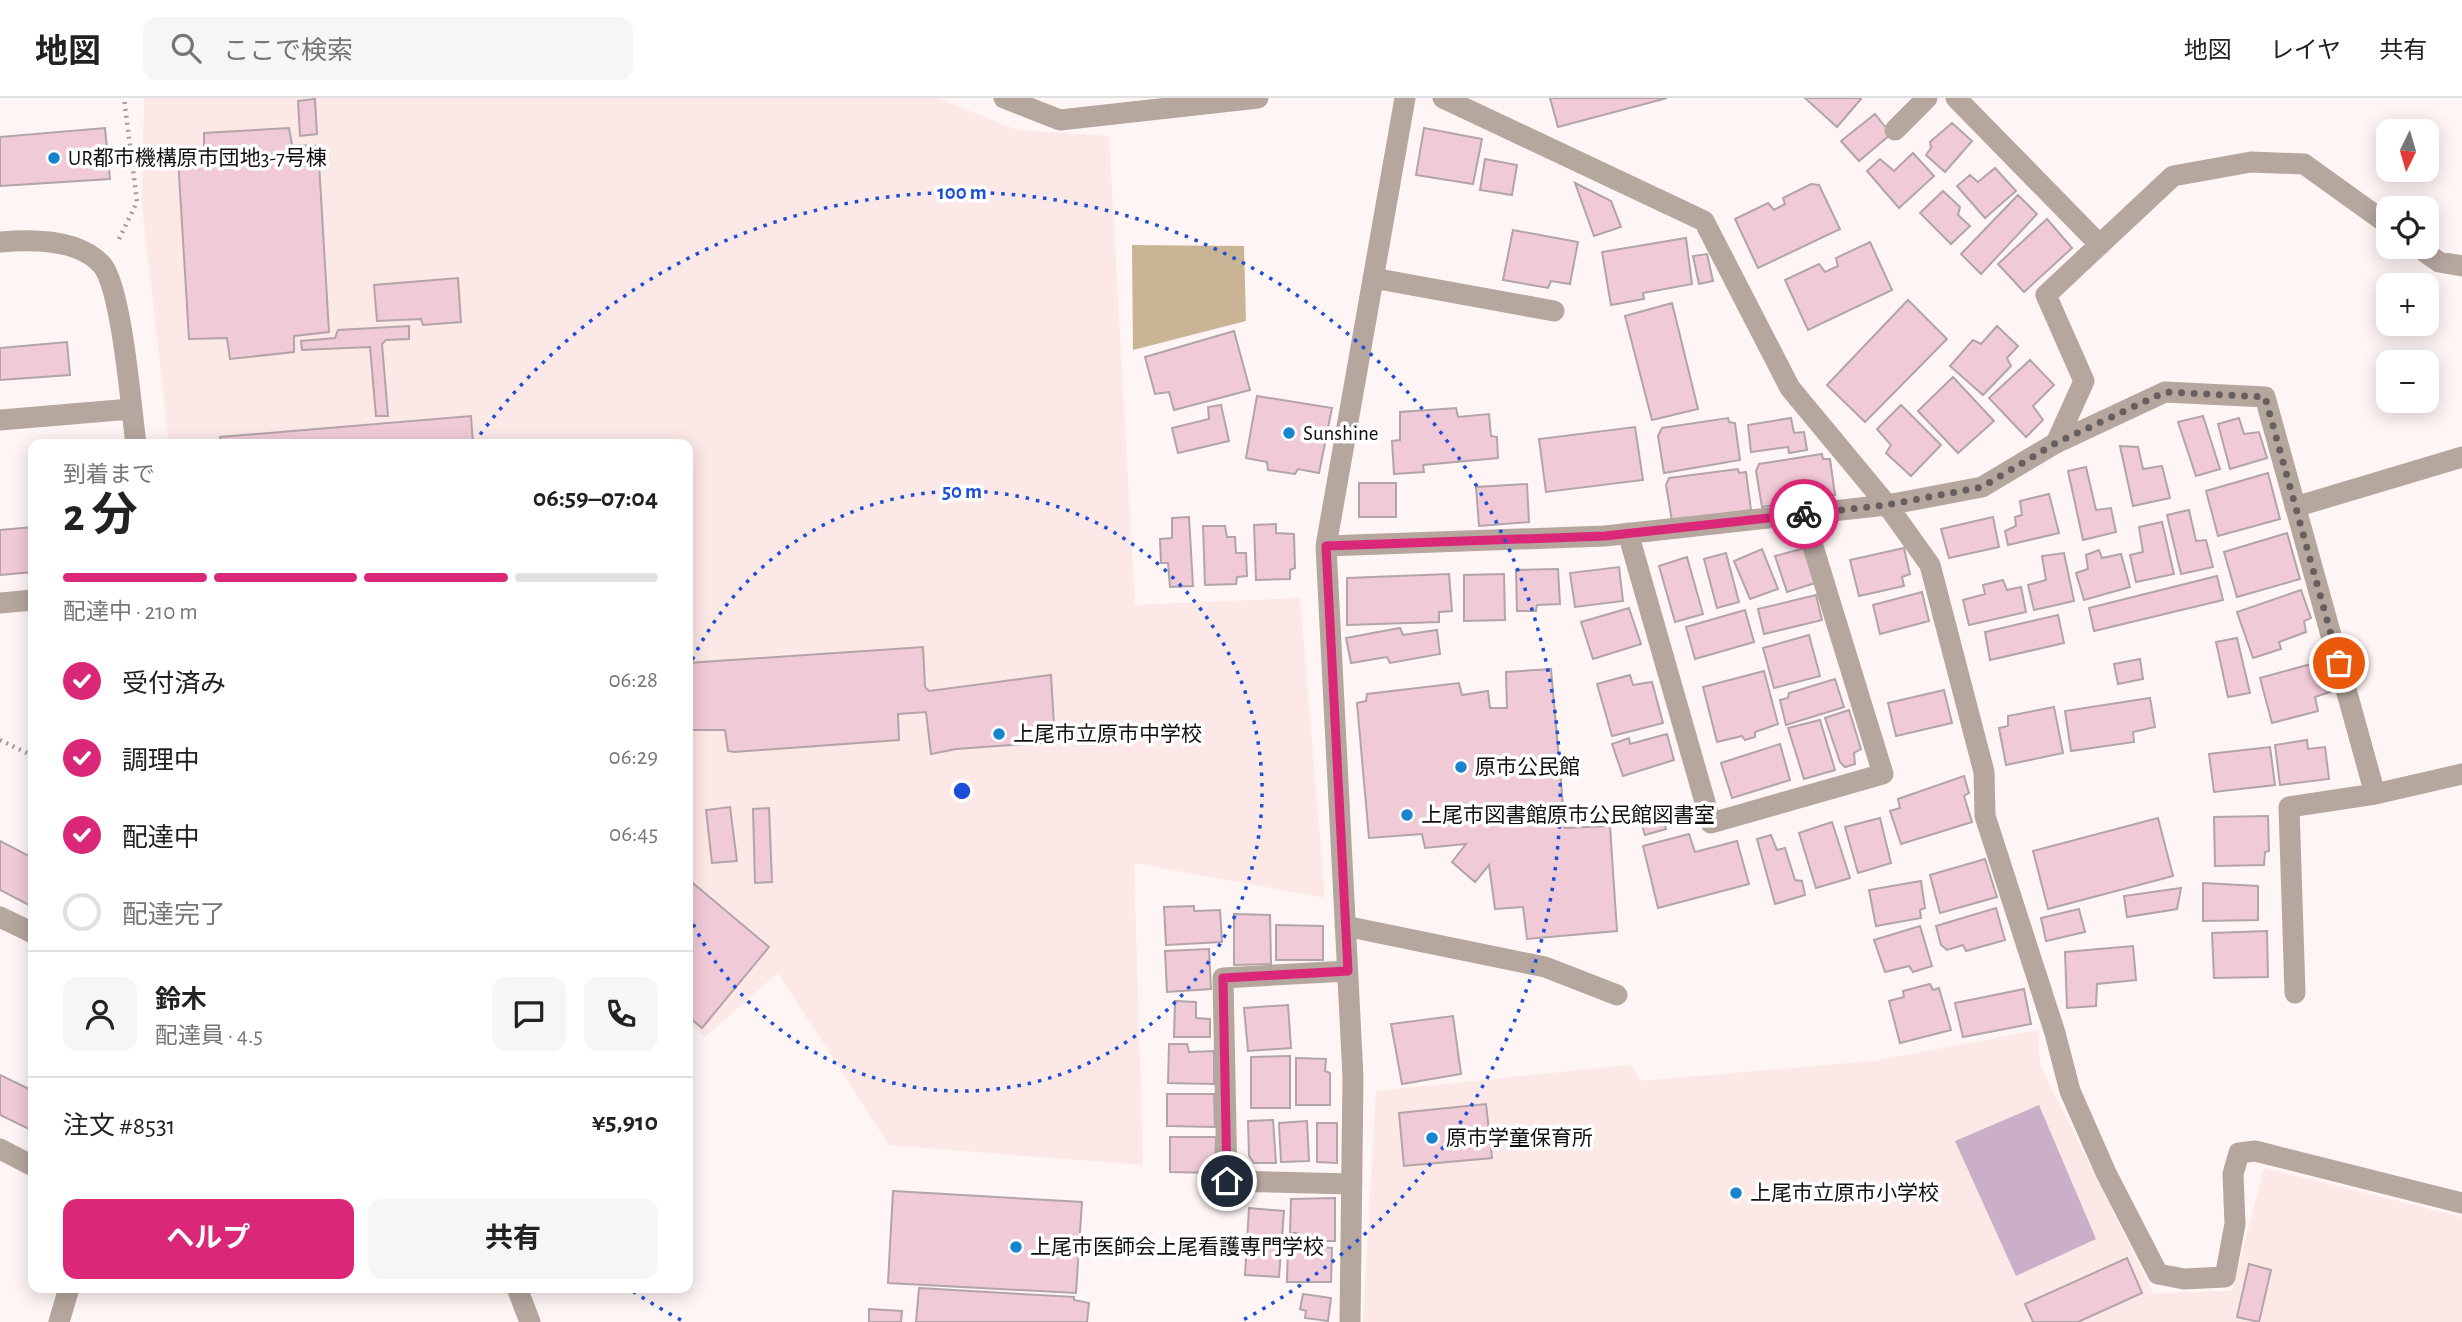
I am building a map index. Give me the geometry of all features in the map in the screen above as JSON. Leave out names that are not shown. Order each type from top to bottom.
[{"type":"street","points":[[1004,98],[1060,120],[1074,108],[1258,98]]},
{"type":"street","points":[[1350,1322],[1353,1077],[1326,546],[1405,98]]},
{"type":"street","points":[[1443,98],[1704,221],[1790,388],[1887,505],[1930,565],[1984,772],[1985,816],[2045,998],[2070,1091],[2106,1172],[2158,1275],[2184,1279],[2225,1277],[2235,1224],[2233,1174],[2239,1153],[2255,1151],[2462,1203]]},
{"type":"street","points":[[1895,130],[1927,98]]},
{"type":"street","points":[[1956,98],[2100,245]]},
{"type":"street","points":[[2056,443],[2084,381],[2046,295],[2173,176],[2251,162],[2304,164],[2376,216]]},
{"type":"street","points":[[0,242],[68,244],[102,265],[118,307],[135,439]]},
{"type":"street","points":[[2435,259],[2462,266]]},
{"type":"street","points":[[1373,278],[1554,311]]},
{"type":"street","points":[[1326,546],[1628,533],[1887,505],[1982,487],[2056,443],[2165,392],[2265,397],[2375,794]]},
{"type":"street","points":[[0,420],[131,409]]},
{"type":"street","points":[[2295,507],[2462,457]]},
{"type":"street","points":[[1628,533],[1711,823],[1883,774],[1804,514]]},
{"type":"street","points":[[0,603],[28,600]]},
{"type":"street","points":[[2295,993],[2289,807],[2375,794],[2462,774]]},
{"type":"street","points":[[0,917],[28,931]]},
{"type":"street","points":[[1345,926],[1545,967],[1616,995]]},
{"type":"street","points":[[1348,971],[1223,978],[1227,1181],[1352,1184]]},
{"type":"street","points":[[0,1149],[28,1163]]},
{"type":"street","points":[[59,1322],[68,1293]]},
{"type":"street","points":[[519,1293],[530,1322]]},
{"type":"path","points":[[102,265],[137,202],[124,98]]},
{"type":"path","points":[[0,740],[28,754]]},
{"type":"shaded area","name":"上尾市立原市中学校","points":[[144,98],[937,98],[1017,130],[1109,136],[1135,605],[1300,598],[1325,898],[1134,863],[1143,1165],[889,1145],[778,973],[705,1037],[693,1026],[693,439],[168,439],[142,207]]},
{"type":"shaded area","points":[[1132,245],[1244,246],[1246,321],[1133,350]]},
{"type":"shaded area","name":"上尾市立原市小学校","points":[[2038,1030],[2040,1065],[2153,1293],[2232,1291],[2264,1168],[2462,1217],[2462,1322],[1363,1322],[1376,1091],[1630,1065],[1641,1081],[1874,1061]]},
{"type":"shaded area","points":[[2039,1105],[2096,1239],[2016,1276],[1955,1141]]},
{"type":"building","points":[[1550,98],[1667,98],[1558,127]]},
{"type":"building","points":[[1805,98],[1860,98],[1861,99],[1837,127]]},
{"type":"building","points":[[315,99],[317,134],[300,136],[298,101]]},
{"type":"building","points":[[1875,114],[1891,134],[1859,161],[1841,141]]},
{"type":"building","points":[[1952,123],[1972,141],[1945,172],[1926,155],[1931,148],[1930,142]]},
{"type":"building","name":"UR都市機構原市団地3-7号棟","points":[[105,128],[110,179],[0,186],[0,137]]},
{"type":"building","points":[[289,128],[292,145],[318,146],[329,332],[294,336],[294,352],[230,359],[227,338],[189,339],[178,158],[204,156],[204,133]]},
{"type":"building","points":[[1424,128],[1482,139],[1473,184],[1416,175]]},
{"type":"building","points":[[1913,153],[1934,176],[1899,208],[1867,171],[1880,159],[1894,171]]},
{"type":"building","points":[[1485,159],[1517,165],[1512,195],[1480,190]]},
{"type":"building","points":[[1995,168],[2016,191],[1985,218],[1957,186],[1970,175],[1978,182]]},
{"type":"building","points":[[1575,183],[1611,201],[1621,227],[1594,236]]},
{"type":"building","points":[[1811,184],[1819,185],[1840,229],[1758,268],[1735,219],[1768,203],[1774,210],[1785,204],[1783,198]]},
{"type":"building","points":[[1943,191],[1960,207],[1958,215],[1970,226],[1951,244],[1920,213]]},
{"type":"building","points":[[2018,195],[2037,214],[1981,274],[1961,254]]},
{"type":"building","points":[[2047,219],[2072,248],[2024,292],[1998,264]]},
{"type":"building","points":[[1513,230],[1578,242],[1570,284],[1551,281],[1548,288],[1503,280]]},
{"type":"building","points":[[1686,238],[1692,284],[1643,293],[1644,299],[1611,305],[1602,252]]},
{"type":"building","points":[[1870,242],[1892,290],[1808,330],[1785,280],[1819,264],[1825,272],[1838,266],[1836,258]]},
{"type":"building","points":[[1707,254],[1713,281],[1699,284],[1693,256]]},
{"type":"building","points":[[458,278],[461,322],[423,325],[421,319],[377,321],[374,285]]},
{"type":"building","points":[[1908,300],[1947,339],[1865,422],[1827,385]]},
{"type":"building","points":[[1672,303],[1698,409],[1652,420],[1625,316]]},
{"type":"building","points":[[409,326],[409,339],[386,340],[382,344],[388,416],[376,416],[370,347],[302,350],[301,341],[335,338],[338,330]]},
{"type":"building","points":[[1997,326],[2018,346],[2007,358],[2011,366],[1983,395],[1950,366],[1973,340],[1981,344]]},
{"type":"building","points":[[1234,331],[1250,390],[1174,410],[1169,392],[1155,394],[1145,357]]},
{"type":"building","points":[[67,342],[70,375],[0,380],[0,348]]},
{"type":"building","points":[[2030,360],[2054,385],[2033,406],[2043,420],[2026,437],[1989,398]]},
{"type":"building","points":[[1953,377],[1994,421],[1958,453],[1918,411]]},
{"type":"building","name":"Sunshine","points":[[1257,396],[1332,408],[1319,473],[1298,469],[1295,474],[1268,470],[1267,462],[1246,458]]},
{"type":"building","points":[[1221,405],[1229,441],[1178,453],[1172,428],[1209,419],[1208,407]]},
{"type":"building","points":[[1901,405],[1941,445],[1911,476],[1886,453],[1891,445],[1877,429]]},
{"type":"building","points":[[1456,408],[1458,417],[1489,414],[1491,436],[1497,437],[1498,458],[1423,465],[1424,472],[1394,474],[1392,441],[1400,440],[1400,412]]},
{"type":"building","points":[[471,416],[473,439],[220,439]]},
{"type":"building","points":[[2203,416],[2220,469],[2196,476],[2178,422]]},
{"type":"building","points":[[1728,418],[1729,422],[1735,423],[1740,460],[1664,473],[1658,436],[1662,428]]},
{"type":"building","points":[[1791,418],[1794,433],[1804,432],[1807,450],[1789,453],[1788,447],[1751,452],[1748,425]]},
{"type":"building","points":[[2239,418],[2244,434],[2259,432],[2267,458],[2230,469],[2218,424]]},
{"type":"building","points":[[1635,427],[1643,480],[1546,492],[1539,439]]},
{"type":"building","points":[[2120,446],[2138,447],[2143,469],[2162,466],[2170,498],[2133,506]]},
{"type":"building","points":[[1822,454],[1823,459],[1830,459],[1835,495],[1762,507],[1756,471],[1759,464]]},
{"type":"building","points":[[2086,467],[2096,510],[2111,508],[2116,532],[2083,540],[2068,471]]},
{"type":"building","points":[[1738,469],[1739,473],[1746,472],[1751,510],[1672,521],[1666,485],[1669,478]]},
{"type":"building","points":[[2268,473],[2280,519],[2218,536],[2206,491]]},
{"type":"building","points":[[1359,483],[1396,483],[1396,517],[1359,517]]},
{"type":"building","points":[[1527,484],[1529,522],[1479,526],[1476,487]]},
{"type":"building","points":[[2049,494],[2059,533],[2008,545],[2005,531],[2016,526],[2015,517],[2022,515],[2020,501]]},
{"type":"building","points":[[2189,510],[2196,541],[2206,540],[2213,567],[2181,574],[2167,515]]},
{"type":"building","points":[[1189,517],[1193,586],[1170,587],[1168,563],[1161,563],[1160,539],[1172,538],[1172,518]]},
{"type":"building","points":[[1993,517],[1999,547],[1949,558],[1941,529]]},
{"type":"building","points":[[2162,522],[2174,574],[2136,582],[2130,555],[2143,552],[2139,527]]},
{"type":"building","points":[[1276,524],[1276,533],[1294,534],[1295,568],[1290,570],[1290,579],[1256,580],[1254,525]]},
{"type":"building","points":[[1203,526],[1225,526],[1227,537],[1235,537],[1236,553],[1246,553],[1247,576],[1237,577],[1236,584],[1205,585]]},
{"type":"building","points":[[28,527],[28,572],[0,575],[0,530]]},
{"type":"building","points":[[2287,533],[2300,579],[2237,597],[2224,552]]},
{"type":"building","points":[[1805,548],[1815,583],[1787,592],[1775,556]]},
{"type":"building","points":[[1904,548],[1910,574],[1902,577],[1904,586],[1859,596],[1850,560]]},
{"type":"building","points":[[1762,549],[1778,589],[1750,599],[1734,561]]},
{"type":"building","points":[[2099,550],[2102,558],[2121,554],[2130,587],[2084,600],[2076,573],[2088,569],[2086,555]]},
{"type":"building","points":[[1726,553],[1739,602],[1717,608],[1704,559]]},
{"type":"building","points":[[2064,553],[2074,601],[2034,610],[2028,585],[2046,580],[2042,556]]},
{"type":"building","points":[[1687,557],[1703,614],[1675,622],[1659,566]]},
{"type":"building","points":[[1619,567],[1623,601],[1575,607],[1570,573]]},
{"type":"building","points":[[1558,569],[1560,604],[1537,605],[1536,611],[1517,611],[1516,570]]},
{"type":"building","points":[[1449,574],[1452,611],[1439,612],[1439,622],[1347,625],[1347,578]]},
{"type":"building","points":[[1504,574],[1505,620],[1464,621],[1464,575]]},
{"type":"building","points":[[2217,576],[2223,600],[2094,631],[2089,608]]},
{"type":"building","points":[[2003,580],[2007,590],[2021,587],[2026,612],[1969,625],[1963,600],[1985,594],[1983,585]]},
{"type":"building","points":[[2301,590],[2311,618],[2304,621],[2306,632],[2279,642],[2281,649],[2253,658],[2237,612]]},
{"type":"building","points":[[1922,592],[1929,621],[1880,634],[1873,605]]},
{"type":"building","points":[[1816,595],[1822,620],[1764,634],[1758,609]]},
{"type":"building","points":[[1629,608],[1641,644],[1593,659],[1581,622]]},
{"type":"building","points":[[1745,610],[1754,642],[1695,659],[1686,627]]},
{"type":"building","points":[[2058,615],[2064,643],[1990,660],[1985,632]]},
{"type":"building","points":[[1400,628],[1403,635],[1437,630],[1440,654],[1390,663],[1387,657],[1351,663],[1346,638]]},
{"type":"building","points":[[1809,635],[1820,676],[1774,688],[1763,648]]},
{"type":"building","points":[[2237,638],[2250,693],[2228,697],[2216,642]]},
{"type":"building","points":[[923,647],[925,687],[929,691],[1051,675],[1055,742],[956,749],[931,754],[926,712],[898,714],[899,740],[728,751],[725,730],[693,730],[693,663]]},
{"type":"building","points":[[2140,659],[2143,679],[2118,684],[2114,664]]},
{"type":"building","points":[[2322,661],[2330,692],[2315,697],[2318,711],[2272,723],[2260,678]]},
{"type":"building","name":"原市公民館","points":[[1551,669],[1565,828],[1610,826],[1617,931],[1527,939],[1523,907],[1495,909],[1489,865],[1475,882],[1452,862],[1466,844],[1425,848],[1422,834],[1369,838],[1357,703],[1366,701],[1367,694],[1459,683],[1462,695],[1488,691],[1490,708],[1507,708],[1506,672]]},
{"type":"building","points":[[1764,671],[1778,724],[1755,732],[1755,737],[1745,740],[1742,736],[1717,742],[1703,687]]},
{"type":"building","points":[[1630,675],[1633,685],[1652,682],[1663,723],[1612,736],[1597,684]]},
{"type":"building","points":[[1835,679],[1844,707],[1786,725],[1780,700],[1788,698],[1789,693]]},
{"type":"building","points":[[1944,690],[1952,723],[1896,736],[1888,703]]},
{"type":"building","points":[[2150,698],[2155,727],[2133,732],[2134,742],[2071,751],[2065,711]]},
{"type":"building","points":[[2054,707],[2063,753],[2006,765],[1999,728],[2008,726],[2008,716]]},
{"type":"building","points":[[1849,710],[1861,749],[1854,753],[1855,764],[1845,767],[1840,762],[1825,718]]},
{"type":"building","points":[[1820,720],[1835,770],[1804,779],[1788,728]]},
{"type":"building","points":[[1667,734],[1674,760],[1623,776],[1612,744],[1629,738],[1630,744]]},
{"type":"building","points":[[2307,740],[2308,749],[2325,747],[2329,779],[2280,785],[2275,745]]},
{"type":"building","points":[[1780,744],[1790,780],[1732,798],[1721,763]]},
{"type":"building","points":[[2270,747],[2275,785],[2214,792],[2209,754]]},
{"type":"building","points":[[1964,776],[1969,793],[1964,796],[1972,822],[1901,844],[1890,811],[1900,808],[1898,799]]},
{"type":"building","points":[[730,807],[737,861],[712,863],[706,810]]},
{"type":"building","points":[[769,808],[772,882],[755,883],[753,809]]},
{"type":"building","points":[[1660,809],[1666,829],[1645,835],[1639,815]]},
{"type":"building","points":[[2268,816],[2269,851],[2265,852],[2264,865],[2215,866],[2214,817]]},
{"type":"building","points":[[1880,818],[1891,863],[1858,873],[1845,827]]},
{"type":"building","points":[[2158,818],[2173,876],[2048,909],[2033,851]]},
{"type":"building","points":[[1832,822],[1850,878],[1816,888],[1799,833]]},
{"type":"building","points":[[1689,834],[1695,852],[1737,841],[1749,884],[1658,908],[1643,846]]},
{"type":"building","points":[[1771,835],[1777,850],[1785,848],[1795,880],[1802,881],[1805,895],[1775,904],[1757,839]]},
{"type":"building","points":[[0,841],[28,855],[28,904],[0,890]]},
{"type":"building","points":[[1985,859],[1997,897],[1940,913],[1930,875]]},
{"type":"building","points":[[1921,881],[1925,908],[1920,910],[1921,918],[1876,926],[1869,890]]},
{"type":"building","points":[[693,883],[769,947],[702,1028],[693,1020]]},
{"type":"building","points":[[2203,883],[2258,886],[2258,920],[2203,921]]},
{"type":"building","points":[[2181,888],[2177,909],[2127,917],[2124,896]]},
{"type":"building","points":[[1194,906],[1194,911],[1220,910],[1222,942],[1166,945],[1164,907]]},
{"type":"building","points":[[1996,908],[2005,940],[1966,951],[1963,945],[1947,950],[1941,945],[1936,926]]},
{"type":"building","points":[[2079,909],[2085,932],[2046,941],[2041,918]]},
{"type":"building","points":[[1234,914],[1270,915],[1271,964],[1234,965]]},
{"type":"building","points":[[1276,925],[1323,926],[1323,960],[1276,960]]},
{"type":"building","points":[[1920,926],[1932,966],[1913,972],[1909,966],[1885,972],[1874,940]]},
{"type":"building","points":[[2267,931],[2268,977],[2214,978],[2212,933]]},
{"type":"building","points":[[2133,946],[2136,980],[2097,984],[2096,1006],[2067,1008],[2065,952]]},
{"type":"building","points":[[1209,949],[1211,989],[1167,992],[1165,951]]},
{"type":"building","points":[[1930,984],[1933,990],[1939,988],[1951,1030],[1900,1043],[1889,1001],[1904,997],[1903,991]]},
{"type":"building","points":[[2024,989],[2031,1024],[1963,1037],[1955,1003]]},
{"type":"building","points":[[1175,1001],[1196,1002],[1196,1018],[1210,1019],[1210,1037],[1174,1037]]},
{"type":"building","points":[[1288,1005],[1291,1048],[1248,1051],[1244,1008]]},
{"type":"building","points":[[1453,1016],[1461,1074],[1402,1084],[1391,1024]]},
{"type":"building","points":[[1169,1044],[1187,1044],[1189,1052],[1214,1051],[1214,1084],[1168,1083]]},
{"type":"building","points":[[1290,1056],[1290,1108],[1251,1108],[1251,1057]]},
{"type":"building","points":[[1296,1058],[1326,1059],[1325,1071],[1330,1073],[1330,1105],[1296,1105]]},
{"type":"building","points":[[0,1075],[28,1089],[28,1129],[0,1115]]},
{"type":"building","points":[[1167,1094],[1214,1094],[1215,1127],[1167,1126]]},
{"type":"building","points":[[1486,1104],[1492,1158],[1404,1166],[1399,1113]]},
{"type":"building","points":[[1273,1120],[1276,1163],[1254,1163],[1249,1156],[1248,1121]]},
{"type":"building","points":[[1307,1121],[1309,1161],[1281,1162],[1279,1123]]},
{"type":"building","points":[[1317,1123],[1337,1123],[1337,1163],[1317,1162]]},
{"type":"building","points":[[1170,1137],[1216,1137],[1215,1173],[1170,1172]]},
{"type":"building","points":[[893,1191],[1082,1202],[1076,1293],[888,1283]]},
{"type":"building","points":[[1335,1198],[1335,1241],[1299,1241],[1297,1233],[1290,1233],[1291,1199]]},
{"type":"building","points":[[1249,1208],[1284,1211],[1279,1277],[1245,1275]]},
{"type":"building","points":[[1288,1244],[1332,1248],[1331,1282],[1287,1282]]},
{"type":"building","points":[[2127,1258],[2142,1293],[2078,1322],[2033,1322],[2025,1304]]},
{"type":"building","points":[[2249,1264],[2271,1270],[2259,1322],[2237,1317]]},
{"type":"building","points":[[919,1288],[1074,1297],[1074,1300],[1089,1303],[1087,1322],[916,1322]]},
{"type":"building","points":[[1303,1294],[1331,1298],[1328,1321],[1305,1318],[1306,1311],[1300,1309]]},
{"type":"building","points":[[869,1309],[902,1311],[901,1322],[869,1322]]},
{"type":"way so far","points":[[1804,514],[1887,505],[1982,487],[2056,443],[2165,392],[2265,397],[2339,663]]},
{"type":"place","name":"UR都市機構原市団地3-7号棟","points":[[54,158]]},
{"type":"place","name":"Sunshine","points":[[1289,433]]},
{"type":"place","name":"上尾市立原市中学校","points":[[999,734]]},
{"type":"place","name":"原市公民館","points":[[1461,767]]},
{"type":"place","name":"上尾市図書館原市公民館図書室","points":[[1407,815]]},
{"type":"place","name":"原市学童保育所","points":[[1432,1138]]},
{"type":"place","name":"上尾市立原市小学校","points":[[1736,1193]]},
{"type":"place","name":"上尾市医師会上尾看護専門学校","points":[[1016,1247]]},
{"type":"route","points":[[1227,1181],[1223,978],[1348,971],[1326,546],[1605,536],[1804,514]]}]
